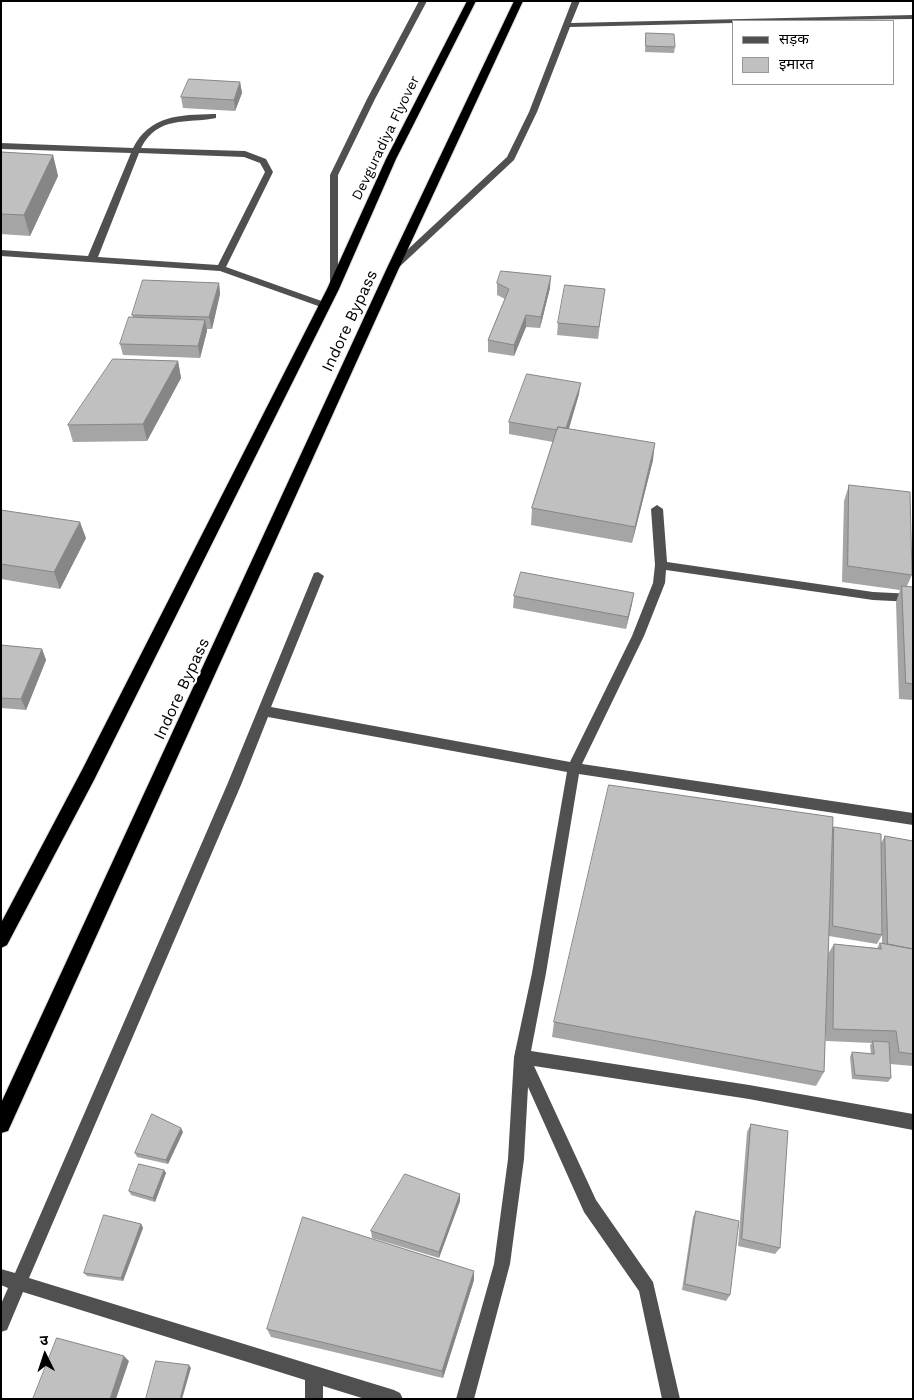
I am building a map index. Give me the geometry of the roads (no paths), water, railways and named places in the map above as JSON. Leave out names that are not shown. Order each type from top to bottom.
[{"type":"highway","name":"Devguradiya Flyover","points":[[333,289],[391,159],[472,1]]},
{"type":"highway","points":[[393,268],[444,164],[519,1]]},
{"type":"highway","name":"Indore Bypass","points":[[1,1124],[393,268]]},
{"type":"highway","name":"Indore Bypass","points":[[1,940],[88,775],[333,289]]},
{"type":"street","points":[[333,289],[334,175],[371,99],[423,1]]},
{"type":"street","points":[[393,268],[511,158],[533,112],[576,1]]},
{"type":"street","points":[[783,20],[913,17]]},
{"type":"street","points":[[566,25],[732,21]]},
{"type":"street","points":[[92,259],[136,150],[146,134],[162,123],[186,117],[213,116]]},
{"type":"street","points":[[1,146],[245,154],[263,161],[269,172],[221,268]]},
{"type":"street","points":[[1,253],[221,268],[324,305]]},
{"type":"street","points":[[465,1399],[502,1264],[516,1159],[522,1057],[574,768],[638,636],[659,583],[661,565],[657,510]]},
{"type":"street","points":[[661,565],[873,596],[913,598]]},
{"type":"street","points":[[1,1324],[230,794],[318,576]]},
{"type":"street","points":[[263,711],[574,768],[913,819]]},
{"type":"street","points":[[522,1057],[749,1092],[913,1122]]},
{"type":"street","points":[[522,1057],[590,1206],[647,1288],[671,1399]]},
{"type":"street","points":[[1,1277],[394,1399]]},
{"type":"street","points":[[314,1374],[314,1399]]}]
